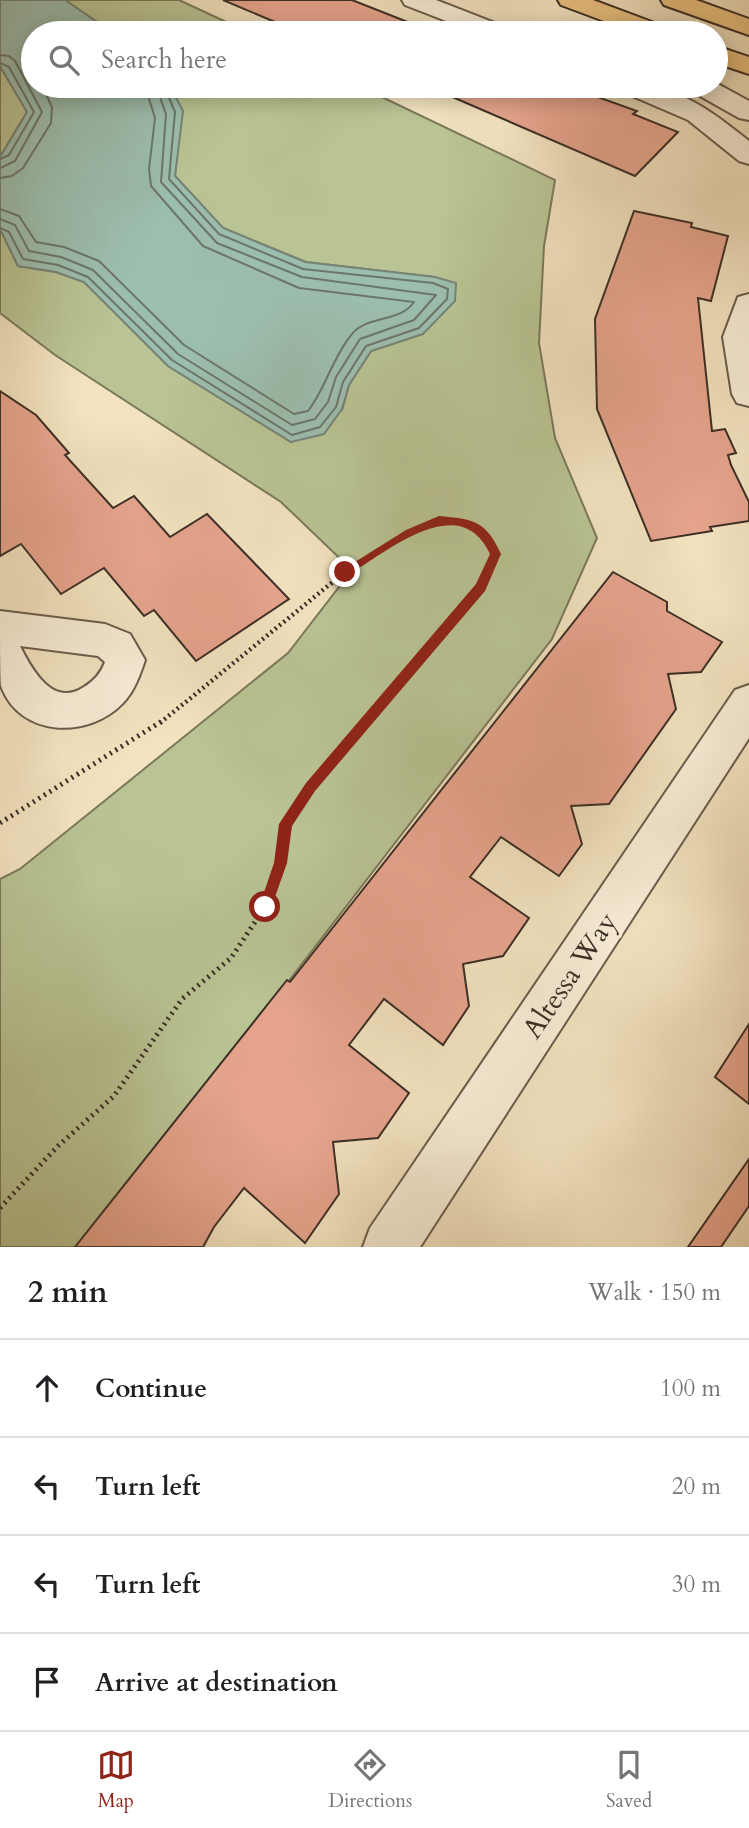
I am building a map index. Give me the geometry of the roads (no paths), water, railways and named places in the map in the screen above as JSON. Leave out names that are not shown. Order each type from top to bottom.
[{"type":"main road","points":[[570,0],[627,21]]},
{"type":"main road","points":[[673,0],[749,27]]},
{"type":"main road","points":[[728,47],[749,45]]},
{"type":"main road","points":[[728,58],[749,66]]},
{"type":"street","points":[[414,0],[468,21]]},
{"type":"street","points":[[660,98],[698,114],[749,155]]},
{"type":"street","points":[[724,98],[749,112]]},
{"type":"street","points":[[749,305],[739,337],[749,394]]},
{"type":"street","points":[[0,627],[105,640],[116,646],[125,660],[120,678],[111,691],[72,713],[52,712],[32,698],[13,674],[0,646]]},
{"type":"street","name":"Altessa Way","points":[[389,1247],[749,703]]},
{"type":"water","points":[[0,0],[65,0],[96,21],[21,21],[21,98],[176,98],[183,111],[175,176],[223,228],[305,262],[435,277],[456,283],[455,301],[423,334],[371,351],[349,385],[342,409],[324,434],[291,442],[168,366],[84,282],[56,272],[18,266],[0,229],[0,157],[27,112],[0,66]]}]
